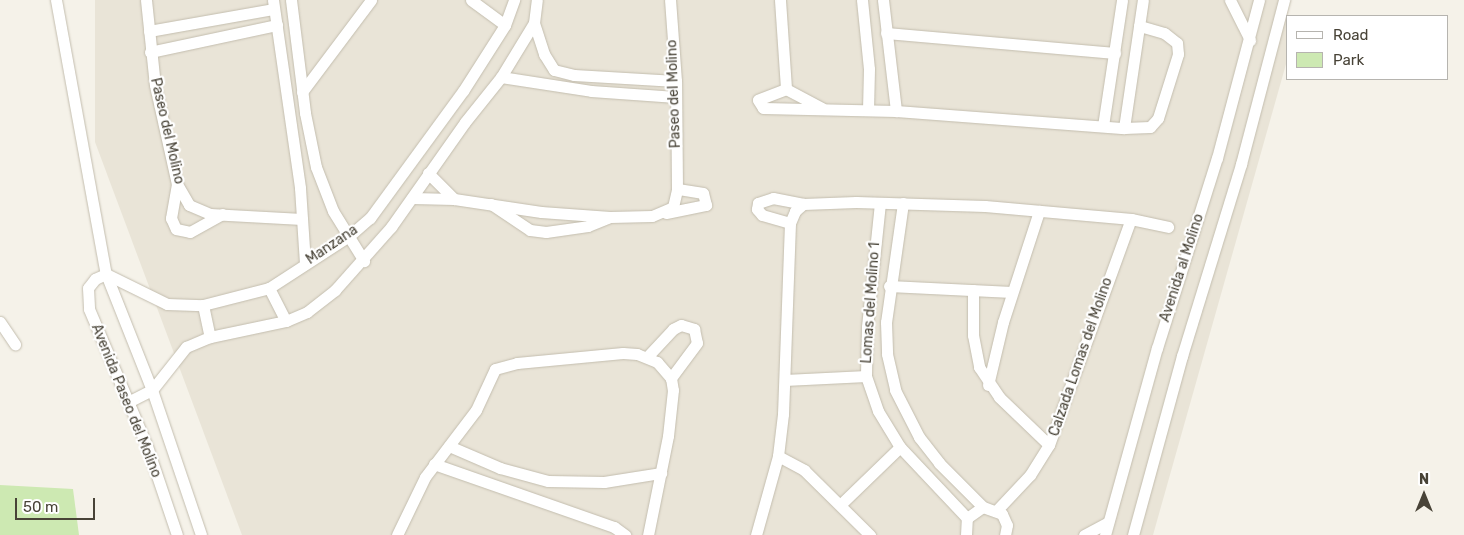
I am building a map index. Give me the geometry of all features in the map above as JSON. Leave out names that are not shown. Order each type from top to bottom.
[{"type":"street","name":"Avenida Paseo del Molino","points":[[56,0],[106,274],[152,390],[201,535]]},
{"type":"street","name":"Paseo del Molino","points":[[146,0],[150,52],[177,184],[189,205],[204,212],[302,219]]},
{"type":"street","points":[[291,0],[302,92],[321,183],[333,212],[364,261]]},
{"type":"street","points":[[302,92],[371,0]]},
{"type":"street","points":[[471,0],[505,25]]},
{"type":"street","name":"Manzana","points":[[106,274],[167,304],[203,305],[269,288],[349,236],[370,218],[449,112],[505,25],[514,0]]},
{"type":"street","points":[[128,402],[152,390],[178,354],[210,337],[286,321],[314,306],[364,261],[412,198],[465,122],[501,77],[534,23],[537,0]]},
{"type":"street","name":"Paseo del Molino","points":[[670,0],[676,81],[677,189]]},
{"type":"street","points":[[780,0],[786,89]]},
{"type":"street","points":[[862,0],[869,70],[868,110]]},
{"type":"street","points":[[883,0],[896,111]]},
{"type":"street","points":[[1103,126],[1122,0]]},
{"type":"street","points":[[1124,128],[1143,0]]},
{"type":"street","points":[[1230,0],[1250,40]]},
{"type":"street","name":"Avenida al Molino","points":[[1105,535],[1157,348],[1217,158],[1250,40],[1259,0]]},
{"type":"street","name":"Avenida al Molino","points":[[1133,535],[1182,356],[1246,146],[1284,0]]},
{"type":"street","points":[[149,31],[274,4],[302,219],[305,264]]},
{"type":"street","points":[[534,23],[544,54],[554,70],[574,75],[676,81]]},
{"type":"street","points":[[150,52],[277,25]]},
{"type":"street","points":[[822,108],[786,89],[760,97],[759,106],[896,111],[1124,128],[1150,127],[1158,118],[1178,54],[1177,43],[1171,38],[1139,26]]},
{"type":"street","points":[[886,33],[1115,53]]},
{"type":"street","points":[[284,72],[299,69]]},
{"type":"street","points":[[548,86],[554,70]]},
{"type":"street","points":[[501,77],[548,86],[676,97]]},
{"type":"street","points":[[449,112],[465,122]]},
{"type":"street","points":[[428,173],[454,200]]},
{"type":"street","points":[[177,184],[171,218],[176,229],[190,232],[222,214]]},
{"type":"street","points":[[412,198],[490,203],[541,212],[610,217],[665,213],[706,205],[703,194],[677,189],[673,207],[665,213]]},
{"type":"street","points":[[790,223],[762,215],[757,209],[758,203],[772,198],[803,204],[903,203],[1039,211],[1131,219],[1168,227]]},
{"type":"street","points":[[490,203],[530,230],[546,232],[588,226],[610,217]]},
{"type":"street","name":"Lomas del Molino 1","points":[[880,203],[867,327],[866,376],[878,411],[900,447],[967,518]]},
{"type":"street","name":"Lomas del Molino 1","points":[[903,203],[889,286],[887,354],[895,390],[919,438],[939,463],[983,506]]},
{"type":"street","points":[[756,535],[778,456],[785,380],[790,223],[795,211],[803,204]]},
{"type":"street","points":[[988,385],[1012,292],[1039,211]]},
{"type":"street","name":"Calzada Lomas del Molino","points":[[997,510],[1030,475],[1049,445],[1131,219]]},
{"type":"street","name":"Avenida Paseo del Molino","points":[[106,274],[95,279],[88,288],[87,299],[128,402],[177,535]]},
{"type":"street","points":[[889,286],[1012,292]]},
{"type":"street","points":[[269,288],[286,321]]},
{"type":"street","points":[[973,290],[978,367],[988,385],[1049,445]]},
{"type":"street","points":[[203,305],[210,337]]},
{"type":"street","points":[[0,322],[15,344]]},
{"type":"street","points":[[647,357],[673,329],[681,325],[694,329],[696,343],[671,378]]},
{"type":"street","points":[[397,535],[408,507],[434,464],[476,410],[490,376],[504,365],[623,353],[647,357],[656,362],[671,378],[673,404],[648,535]]},
{"type":"street","points":[[785,380],[866,376]]},
{"type":"street","points":[[449,446],[500,468],[548,481],[604,482],[661,473]]},
{"type":"street","points":[[841,504],[900,447]]},
{"type":"street","points":[[778,456],[804,470],[841,504],[870,535]]},
{"type":"street","points":[[434,464],[614,527],[625,535]]},
{"type":"street","points":[[966,535],[967,518],[983,506],[997,510],[1006,519],[1008,534]]},
{"type":"street","points":[[1084,535],[1108,522]]},
{"type":"shaded area","points":[[95,0],[1287,0],[1286,64],[1153,535],[242,535],[95,142]]},
{"type":"green space","points":[[0,485],[73,489],[79,535],[0,535]]}]
